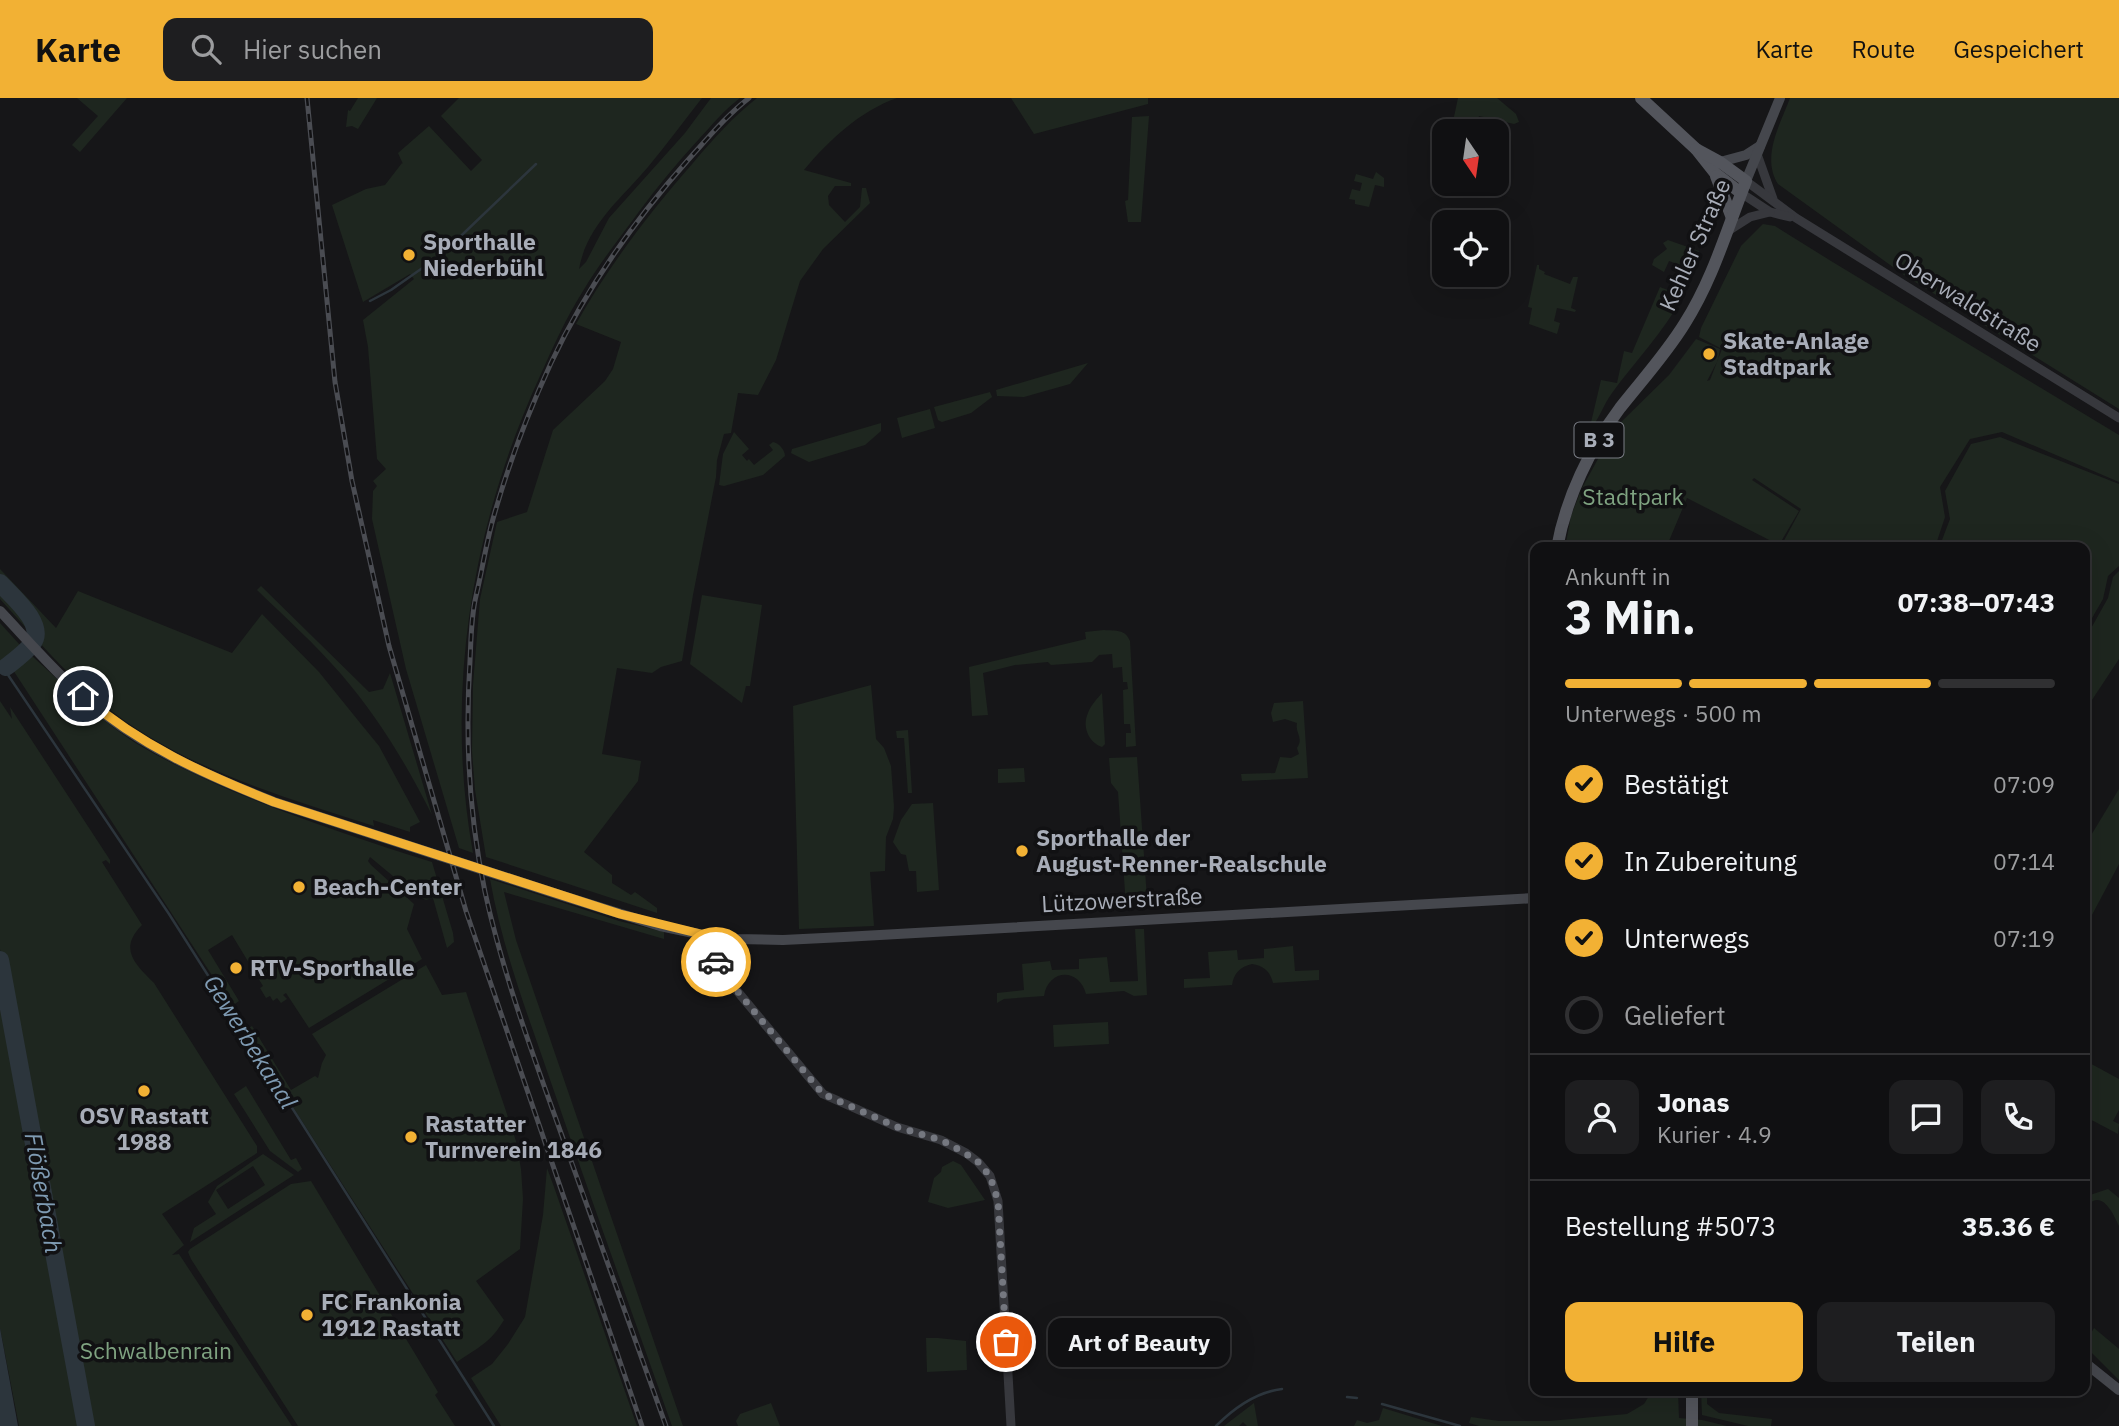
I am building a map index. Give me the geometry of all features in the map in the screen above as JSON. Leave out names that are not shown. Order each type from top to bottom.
[{"type":"main road","points":[[1640,98],[1717,167],[1744,187]]},
{"type":"main road","name":"Kehler Straße","points":[[1558,542],[1565,512],[1589,458],[1619,409],[1669,348],[1701,296],[1780,98]]},
{"type":"main road","points":[[1717,167],[1758,150]]},
{"type":"main road","points":[[1717,167],[1732,218]]},
{"type":"main road","name":"Lützowerstraße","points":[[0,611],[106,716],[162,753],[227,783],[274,802],[620,914],[713,937],[783,940],[1530,898]]},
{"type":"main road","points":[[2090,1367],[2119,1390]]},
{"type":"main road","points":[[1692,1396],[1692,1423]]},
{"type":"street","points":[[1758,150],[1773,200]]},
{"type":"street","name":"Oberwaldstraße","points":[[1744,187],[1773,200],[1796,218],[2119,418]]},
{"type":"street","name":"Oberwaldstraße","points":[[1744,187],[1770,212],[1796,218]]},
{"type":"street","points":[[1728,231],[1750,217],[1770,212]]},
{"type":"street","points":[[713,937],[714,956],[723,974],[823,1094],[897,1127],[941,1140],[978,1162],[990,1176],[998,1201],[1011,1426]]},
{"type":"green space","points":[[77,98],[127,98],[80,152],[72,145],[98,116]]},
{"type":"green space","points":[[358,98],[377,98],[358,129],[346,127],[348,110],[350,111]]},
{"type":"green space","points":[[459,98],[702,98],[597,226],[583,253],[579,269],[586,262],[609,218],[685,133],[711,98],[740,98],[718,118],[667,175],[596,271],[560,333],[516,432],[481,550],[470,610],[462,731],[465,792],[473,853],[459,848],[406,669],[372,519],[373,491],[377,486],[373,481],[386,469],[377,459],[368,347],[363,320],[414,279],[410,274],[363,302],[332,205],[366,189],[385,185],[403,164],[398,153],[429,126],[471,171],[482,160],[441,116]]},
{"type":"green space","points":[[757,98],[897,98],[870,111],[846,128],[804,170],[851,183],[851,186],[835,186],[828,196],[829,205],[845,222],[860,207],[862,188],[866,188],[870,203],[823,249],[800,281],[776,360],[758,395],[738,393],[731,433],[724,434],[717,460],[682,661],[661,667],[652,673],[617,668],[602,754],[641,761],[638,781],[584,852],[612,875],[612,883],[631,895],[635,892],[657,908],[657,913],[486,857],[475,790],[472,751],[473,685],[480,599],[497,522],[527,512],[553,430],[605,381],[613,369],[621,342],[576,324],[615,261],[661,201],[716,137]]},
{"type":"green space","points":[[1011,98],[1148,98],[1148,104],[1034,134]]},
{"type":"green space","points":[[1458,98],[1497,98],[1516,114],[1519,122],[1514,124],[1509,123],[1509,119],[1479,116],[1478,119],[1454,119]]},
{"type":"green space","points":[[1790,98],[2119,98],[2119,409],[1904,275],[1778,184],[1773,174],[1772,152],[1777,130]]},
{"type":"green space","points":[[1149,116],[1141,222],[1128,222],[1125,201],[1128,200],[1132,117]]},
{"type":"green space","points":[[1376,172],[1384,178],[1384,187],[1375,185],[1369,207],[1355,204],[1355,200],[1349,199],[1352,189],[1360,191],[1362,183],[1354,181],[1356,174],[1373,179]]},
{"type":"green space","name":"Stadtpark","points":[[1763,224],[1775,226],[2119,435],[2119,482],[2002,432],[1970,439],[1940,487],[1945,517],[1937,542],[1783,542],[1801,509],[1754,478],[1752,480],[1799,511],[1781,542],[1773,542],[1687,498],[1669,542],[1566,542],[1571,516],[1582,488],[1615,428],[1669,375],[1696,339],[1720,349],[1718,359],[1722,349],[1699,337],[1701,328],[1741,246]]},
{"type":"green space","points":[[1668,240],[1699,251],[1693,270],[1669,261],[1664,272],[1652,265],[1654,259],[1667,249],[1663,243]]},
{"type":"green space","points":[[1537,265],[1544,274],[1570,284],[1573,277],[1578,277],[1571,308],[1576,310],[1557,308],[1554,321],[1560,323],[1557,334],[1529,324],[1532,308],[1528,307]]},
{"type":"green space","points":[[1660,287],[1683,296],[1658,334],[1612,393],[1589,431],[1601,380],[1617,383],[1624,351],[1632,353]]},
{"type":"green space","points":[[1088,363],[1070,384],[1024,397],[997,396],[996,390]]},
{"type":"green space","points":[[990,392],[992,397],[971,413],[942,422],[938,420],[934,407]]},
{"type":"green space","points":[[930,409],[935,428],[902,438],[897,418]]},
{"type":"green space","points":[[881,423],[881,431],[865,445],[809,462],[791,453],[792,449]]},
{"type":"green space","points":[[734,432],[749,449],[742,455],[754,465],[773,450],[769,445],[773,442],[781,447],[785,456],[763,475],[719,485],[723,454]]},
{"type":"green space","points":[[2000,437],[2119,484],[2119,566],[2108,576],[2103,599],[2090,622],[2090,542],[1941,542],[1950,519],[1945,491],[1971,444]]},
{"type":"green space","points":[[0,569],[56,628],[78,591],[232,653],[262,614],[319,672],[379,746],[420,822],[410,827],[410,832],[373,820],[374,826],[302,803],[196,762],[131,725],[73,678],[0,599]]},
{"type":"green space","points":[[2119,571],[2119,659],[2090,703],[2090,630],[2108,598],[2113,577]]},
{"type":"green space","points":[[261,586],[369,692],[383,689],[390,673],[432,815],[402,760],[367,707],[321,652],[257,590]]},
{"type":"green space","points":[[702,595],[762,605],[750,686],[746,686],[742,703],[690,664]]},
{"type":"green space","points":[[0,623],[20,645],[0,664]]},
{"type":"green space","points":[[1104,630],[1123,633],[1130,641],[1136,746],[1126,747],[1126,733],[1131,733],[1130,724],[1124,724],[1123,690],[1128,689],[1127,682],[1123,682],[1122,667],[1113,668],[1112,654],[1099,655],[1092,662],[1015,665],[983,673],[988,715],[972,716],[969,667],[1086,639],[1085,632]]},
{"type":"green space","points":[[32,656],[107,723],[167,761],[276,809],[432,862],[454,942],[447,948],[433,898],[426,900],[417,896],[370,857],[368,861],[371,865],[414,904],[407,929],[422,959],[309,1028],[286,993],[283,995],[287,999],[281,1003],[277,998],[273,1001],[270,996],[266,998],[260,988],[263,986],[232,935],[208,950],[239,1001],[232,1006],[13,670]]},
{"type":"green space","points":[[871,685],[876,739],[884,748],[891,766],[894,807],[893,819],[886,837],[885,871],[870,872],[874,926],[799,929],[793,706]]},
{"type":"green space","points":[[1102,693],[1105,744],[1102,747],[1090,737],[1086,718]]},
{"type":"green space","name":"Schwalbenrain","points":[[0,701],[12,719],[10,707],[110,860],[110,864],[106,860],[102,862],[142,925],[131,942],[132,956],[154,983],[257,1146],[257,1153],[162,1214],[184,1245],[172,1255],[179,1254],[292,1426],[88,1426],[0,949]]},
{"type":"green space","points":[[1303,701],[1308,778],[1242,781],[1241,774],[1275,773],[1280,757],[1291,758],[1299,754],[1297,723],[1285,719],[1273,722],[1271,713],[1274,703]]},
{"type":"green space","points":[[908,730],[912,793],[908,793],[904,738],[897,738],[896,731]]},
{"type":"green space","points":[[1137,757],[1147,898],[1143,904],[1126,906],[1118,792],[1111,783],[1109,758]]},
{"type":"green space","points":[[1024,768],[1025,782],[998,783],[998,769]]},
{"type":"green space","points":[[2119,789],[2119,864],[2090,919],[2090,837]]},
{"type":"green space","points":[[933,803],[939,890],[917,892],[916,871],[909,871],[906,855],[901,854],[893,842],[901,820],[912,804]]},
{"type":"green space","points":[[490,879],[619,921],[664,932],[664,939],[504,892],[516,940],[683,1426],[672,1426],[598,1219],[518,988]]},
{"type":"green space","points":[[1135,929],[1144,929],[1147,995],[1134,996],[1124,991],[1086,994],[1077,979],[1064,975],[1051,980],[1044,996],[1004,999],[997,1003],[997,993],[1024,990],[1022,964],[1050,961],[1052,970],[1079,969],[1079,959],[1107,957],[1110,982],[1138,981]]},
{"type":"green space","points":[[1293,946],[1295,971],[1319,970],[1319,980],[1273,983],[1266,970],[1252,964],[1238,971],[1232,985],[1184,988],[1184,979],[1210,978],[1208,952],[1237,950],[1238,960],[1264,958],[1264,949]]},
{"type":"green space","points":[[426,965],[442,995],[466,992],[516,1141],[521,1169],[523,1199],[520,1249],[476,1281],[504,1320],[489,1339],[457,1362],[244,1031],[252,1026],[291,1090],[315,1076],[318,1078],[326,1055],[312,1034]]},
{"type":"green space","points":[[0,979],[83,1426],[19,1426],[0,1328]]},
{"type":"green space","points":[[1108,1022],[1109,1044],[1054,1047],[1053,1025]]},
{"type":"green space","points":[[2090,1063],[2119,1079],[2119,1110],[2113,1121],[2119,1124],[2118,1134],[2090,1119]]},
{"type":"green space","points":[[246,1086],[291,1160],[296,1158],[302,1169],[298,1172],[270,1151],[234,1094]]},
{"type":"green space","points":[[263,1154],[294,1175],[190,1242],[194,1228],[216,1214],[208,1202],[217,1186]],"holes":[[[253,1166],[265,1185],[228,1209],[216,1190]]]},
{"type":"green space","points":[[953,1161],[961,1165],[985,1200],[948,1208],[928,1202],[934,1178],[941,1172],[942,1167]]},
{"type":"green space","points":[[547,1168],[637,1426],[501,1426],[471,1378],[492,1364],[525,1317],[543,1215]]},
{"type":"green space","points":[[311,1181],[438,1392],[435,1395],[455,1426],[298,1426],[191,1259],[188,1252],[190,1249],[291,1184]]},
{"type":"green space","points":[[2108,1189],[2119,1198],[2119,1226],[2105,1203],[2095,1200],[2090,1203],[2090,1195]]},
{"type":"green space","points":[[2094,1328],[2119,1349],[2119,1380],[2090,1351],[2090,1335]]},
{"type":"green space","points":[[926,1338],[966,1341],[967,1370],[927,1372]]},
{"type":"green space","points":[[1649,1396],[1678,1396],[1679,1418],[1727,1426],[1479,1426],[1469,1423],[1471,1417],[1499,1421],[1549,1421],[1627,1414],[1644,1404]]},
{"type":"green space","points":[[1701,1396],[1707,1396],[1707,1404],[1719,1413],[1772,1419],[1771,1426],[1748,1426],[1702,1415]]},
{"type":"green space","points":[[771,1403],[780,1426],[738,1426],[736,1421],[740,1414]]},
{"type":"green space","points":[[1254,1403],[1258,1426],[1247,1426],[1243,1422],[1239,1426],[1224,1426]]},
{"type":"green space","points":[[1383,1408],[1442,1426],[1354,1426],[1357,1420],[1367,1423],[1379,1420]]},
{"type":"shaded area","points":[[0,1328],[18,1426],[0,1426]]},
{"type":"waterway","points":[[370,301],[391,290],[441,255],[536,164]]},
{"type":"waterway","points":[[0,583],[26,611],[35,628],[32,644],[6,667]]},
{"type":"waterway","name":"Gewerbekanal","points":[[0,663],[169,914],[494,1426]]},
{"type":"waterway","name":"Flößerbach","points":[[0,960],[86,1426]]},
{"type":"waterway","name":"Gewerbekanal","points":[[1216,1426],[1246,1401],[1263,1393],[1282,1389]]},
{"type":"waterway","name":"Gewerbekanal","points":[[1347,1397],[1357,1398]]},
{"type":"waterway","name":"Gewerbekanal","points":[[1382,1404],[1460,1426]]},
{"type":"railway","points":[[307,98],[335,382],[352,481],[389,646],[466,911],[642,1426]]},
{"type":"railway","points":[[666,1426],[532,1052],[511,989],[485,892],[475,835],[470,777],[468,719],[472,628],[474,604],[488,538],[505,479],[534,401],[565,335],[612,256],[649,207],[710,135],[749,98]]},
{"type":"way so far","points":[[716,962],[723,974],[823,1094],[897,1127],[941,1140],[965,1153],[984,1168],[990,1176],[998,1201],[1006,1342]]},
{"type":"place","name":"Sporthalle Niederbühl","points":[[409,255]]},
{"type":"place","name":"Skate-Anlage Stadtpark","points":[[1709,354]]},
{"type":"place","name":"Sporthalle der August-Renner-Realschule","points":[[1022,851]]},
{"type":"place","name":"Beach-Center","points":[[299,887]]},
{"type":"place","name":"RTV-Sporthalle","points":[[236,968]]},
{"type":"place","name":"OSV Rastatt 1988","points":[[144,1091]]},
{"type":"place","name":"Rastatter Turnverein 1846","points":[[411,1137]]},
{"type":"place","name":"FC Frankonia 1912 Rastatt","points":[[307,1315]]},
{"type":"place","name":"Art of Beauty","points":[[1006,1342]]},
{"type":"route","points":[[83,696],[106,716],[162,753],[227,783],[274,802],[620,914],[713,937],[716,962]]}]
